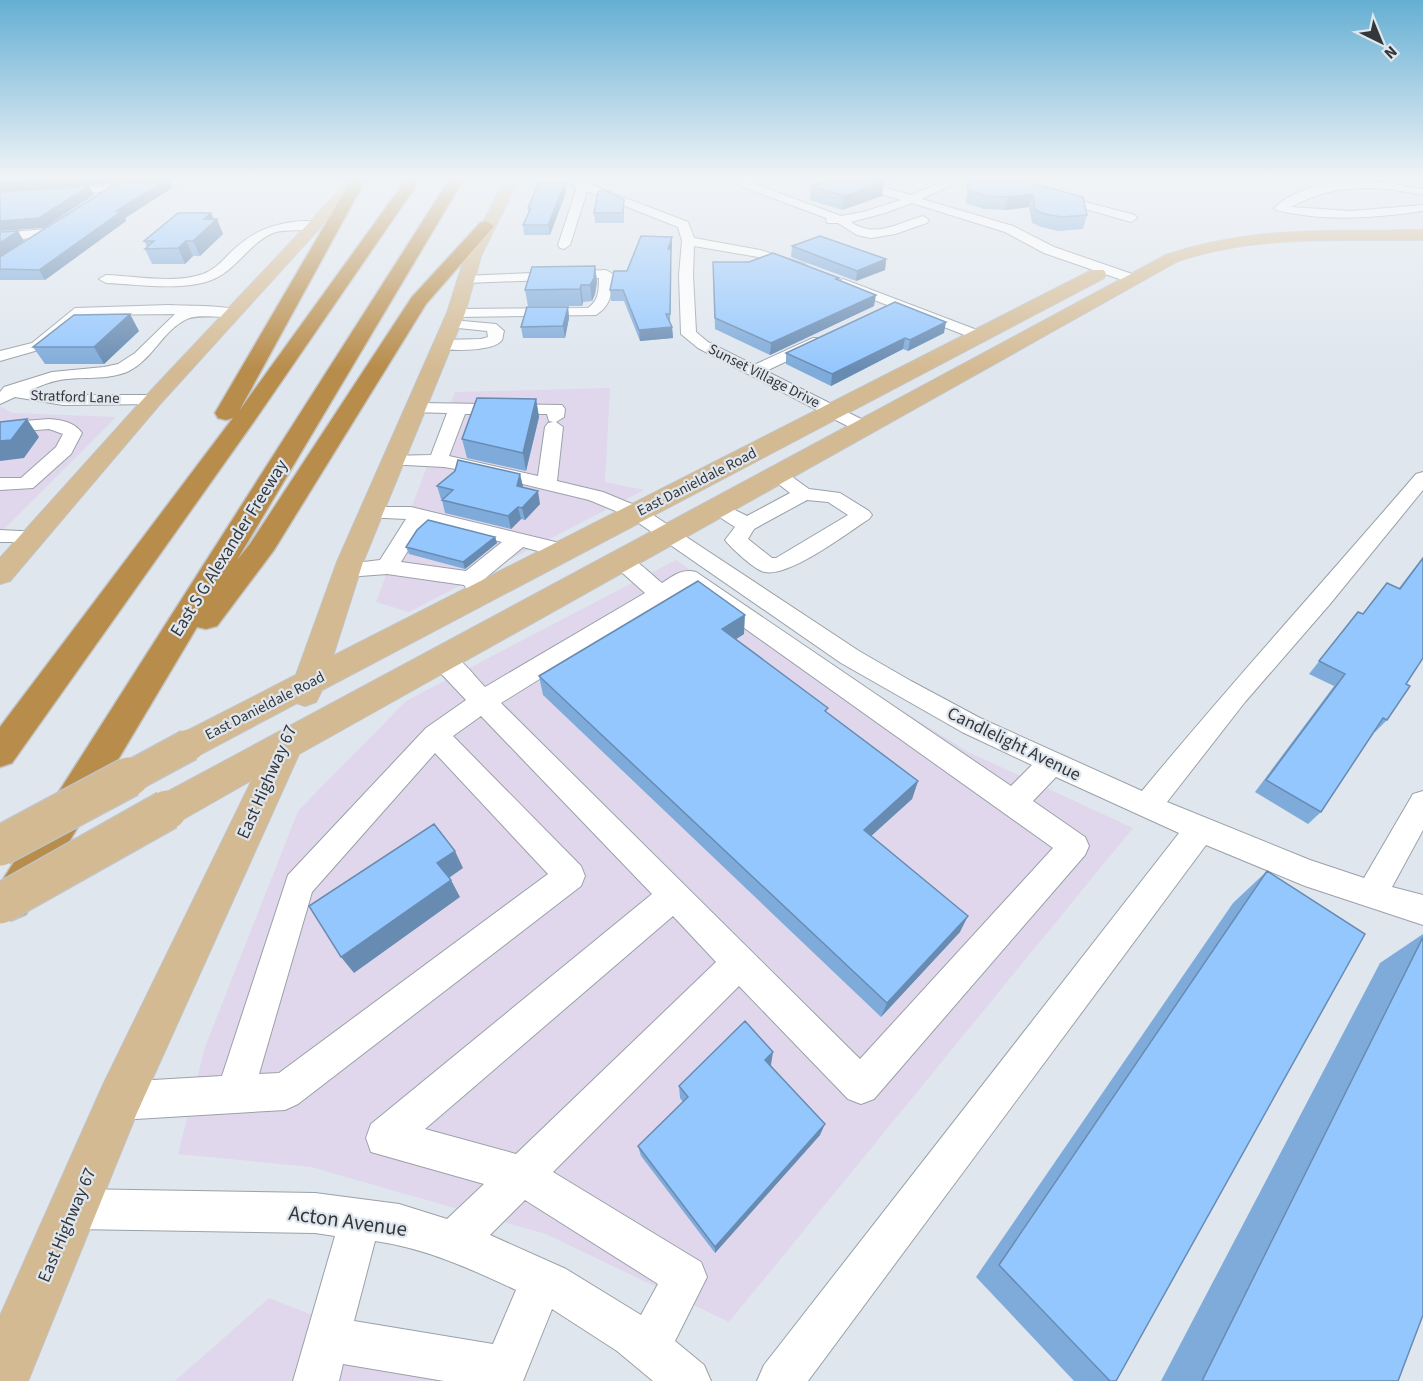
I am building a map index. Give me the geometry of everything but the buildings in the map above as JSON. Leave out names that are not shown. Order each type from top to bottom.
[{"type":"highway","points":[[147,552],[323,241]]},
{"type":"highway","points":[[0,753],[247,415],[370,241]]},
{"type":"highway","name":"East S G Alexander Freeway","points":[[0,920],[418,241]]},
{"type":"highway","points":[[105,748],[260,550],[419,301],[472,241]]},
{"type":"main road","points":[[0,575],[153,400],[300,241]]},
{"type":"main road","name":"East Highway 67","points":[[0,1380],[119,1101],[286,745],[347,570],[449,328],[472,255],[479,241]]},
{"type":"main road","name":"East Danieldale Road","points":[[0,846],[309,683],[476,586],[559,553],[980,336],[1122,269],[1172,258],[1224,241]]},
{"type":"main road","name":"East Danieldale Road","points":[[0,904],[940,385],[1122,269]]},
{"type":"main road","points":[[910,372],[940,385]]},
{"type":"main road","points":[[442,659],[433,640],[462,621],[547,577],[559,553]]},
{"type":"street","points":[[28,246],[35,241]]},
{"type":"street","points":[[106,279],[181,281],[204,278],[216,273],[249,241]]},
{"type":"street","name":"Sunset Village Drive","points":[[688,241],[686,275],[690,334],[703,345],[863,427]]},
{"type":"street","points":[[690,241],[760,254],[814,272]]},
{"type":"street","points":[[1033,241],[1049,250],[1122,269]]},
{"type":"street","points":[[449,328],[591,312],[605,301],[606,274],[466,279]]},
{"type":"street","points":[[835,280],[980,336]]},
{"type":"street","points":[[876,313],[897,304]]},
{"type":"street","points":[[0,356],[37,346],[80,311],[169,309],[234,312]]},
{"type":"street","points":[[4,391],[43,379],[68,374],[100,374],[123,367],[147,352],[176,318],[196,312]]},
{"type":"street","points":[[753,371],[835,333]]},
{"type":"street","name":"Stratford Lane","points":[[4,391],[49,398],[153,400]]},
{"type":"street","points":[[416,408],[556,409],[547,484]]},
{"type":"street","points":[[438,461],[458,408]]},
{"type":"street","points":[[0,428],[57,425],[68,428],[74,433],[64,450],[26,484],[0,484]]},
{"type":"street","name":"Candlelight Avenue","points":[[394,460],[438,461],[472,466],[596,496],[637,513],[850,657],[971,725],[1200,829],[1371,895],[1423,910]]},
{"type":"street","points":[[738,582],[768,566],[782,564],[862,515],[833,497],[804,494],[777,475]]},
{"type":"street","points":[[1148,806],[1236,695],[1322,599],[1423,478]]},
{"type":"street","points":[[768,566],[736,540],[747,525],[804,494]]},
{"type":"street","points":[[717,507],[747,525]]},
{"type":"street","points":[[371,513],[411,513],[519,540],[559,553]]},
{"type":"street","points":[[387,567],[419,515]]},
{"type":"street","points":[[0,536],[33,537]]},
{"type":"street","points":[[347,570],[387,567],[476,586],[484,566],[519,540]]},
{"type":"street","points":[[620,561],[661,594]]},
{"type":"street","points":[[235,1094],[299,885],[435,735],[483,701],[688,578],[1074,846],[861,1086],[740,962],[674,896],[483,701],[442,659]]},
{"type":"street","points":[[828,675],[850,657]]},
{"type":"street","points":[[119,1101],[285,1091],[570,876],[435,735]]},
{"type":"street","points":[[1012,804],[1052,763]]},
{"type":"street","points":[[1371,895],[1423,803]]},
{"type":"street","points":[[780,1381],[1200,829]]},
{"type":"street","points":[[647,1347],[686,1277],[522,1174],[385,1138],[674,896]]},
{"type":"street","points":[[453,1242],[740,962]]},
{"type":"street","name":"Acton Avenue","points":[[74,1209],[315,1213],[399,1224],[472,1248],[543,1281],[633,1335],[688,1381]]},
{"type":"street","points":[[316,1381],[360,1219]]},
{"type":"street","points":[[328,1339],[505,1369],[543,1281]]},
{"type":"shaded area","points":[[610,388],[605,482],[644,490],[409,612],[376,602],[455,392]]},
{"type":"shaded area","points":[[0,406],[12,413],[116,417],[0,533]]},
{"type":"shaded area","points":[[676,560],[793,642],[968,752],[1133,828],[729,1322],[546,1234],[311,1167],[178,1154],[205,1047],[298,811],[406,701]]},
{"type":"shaded area","points":[[269,1298],[479,1381],[175,1381]]}]
